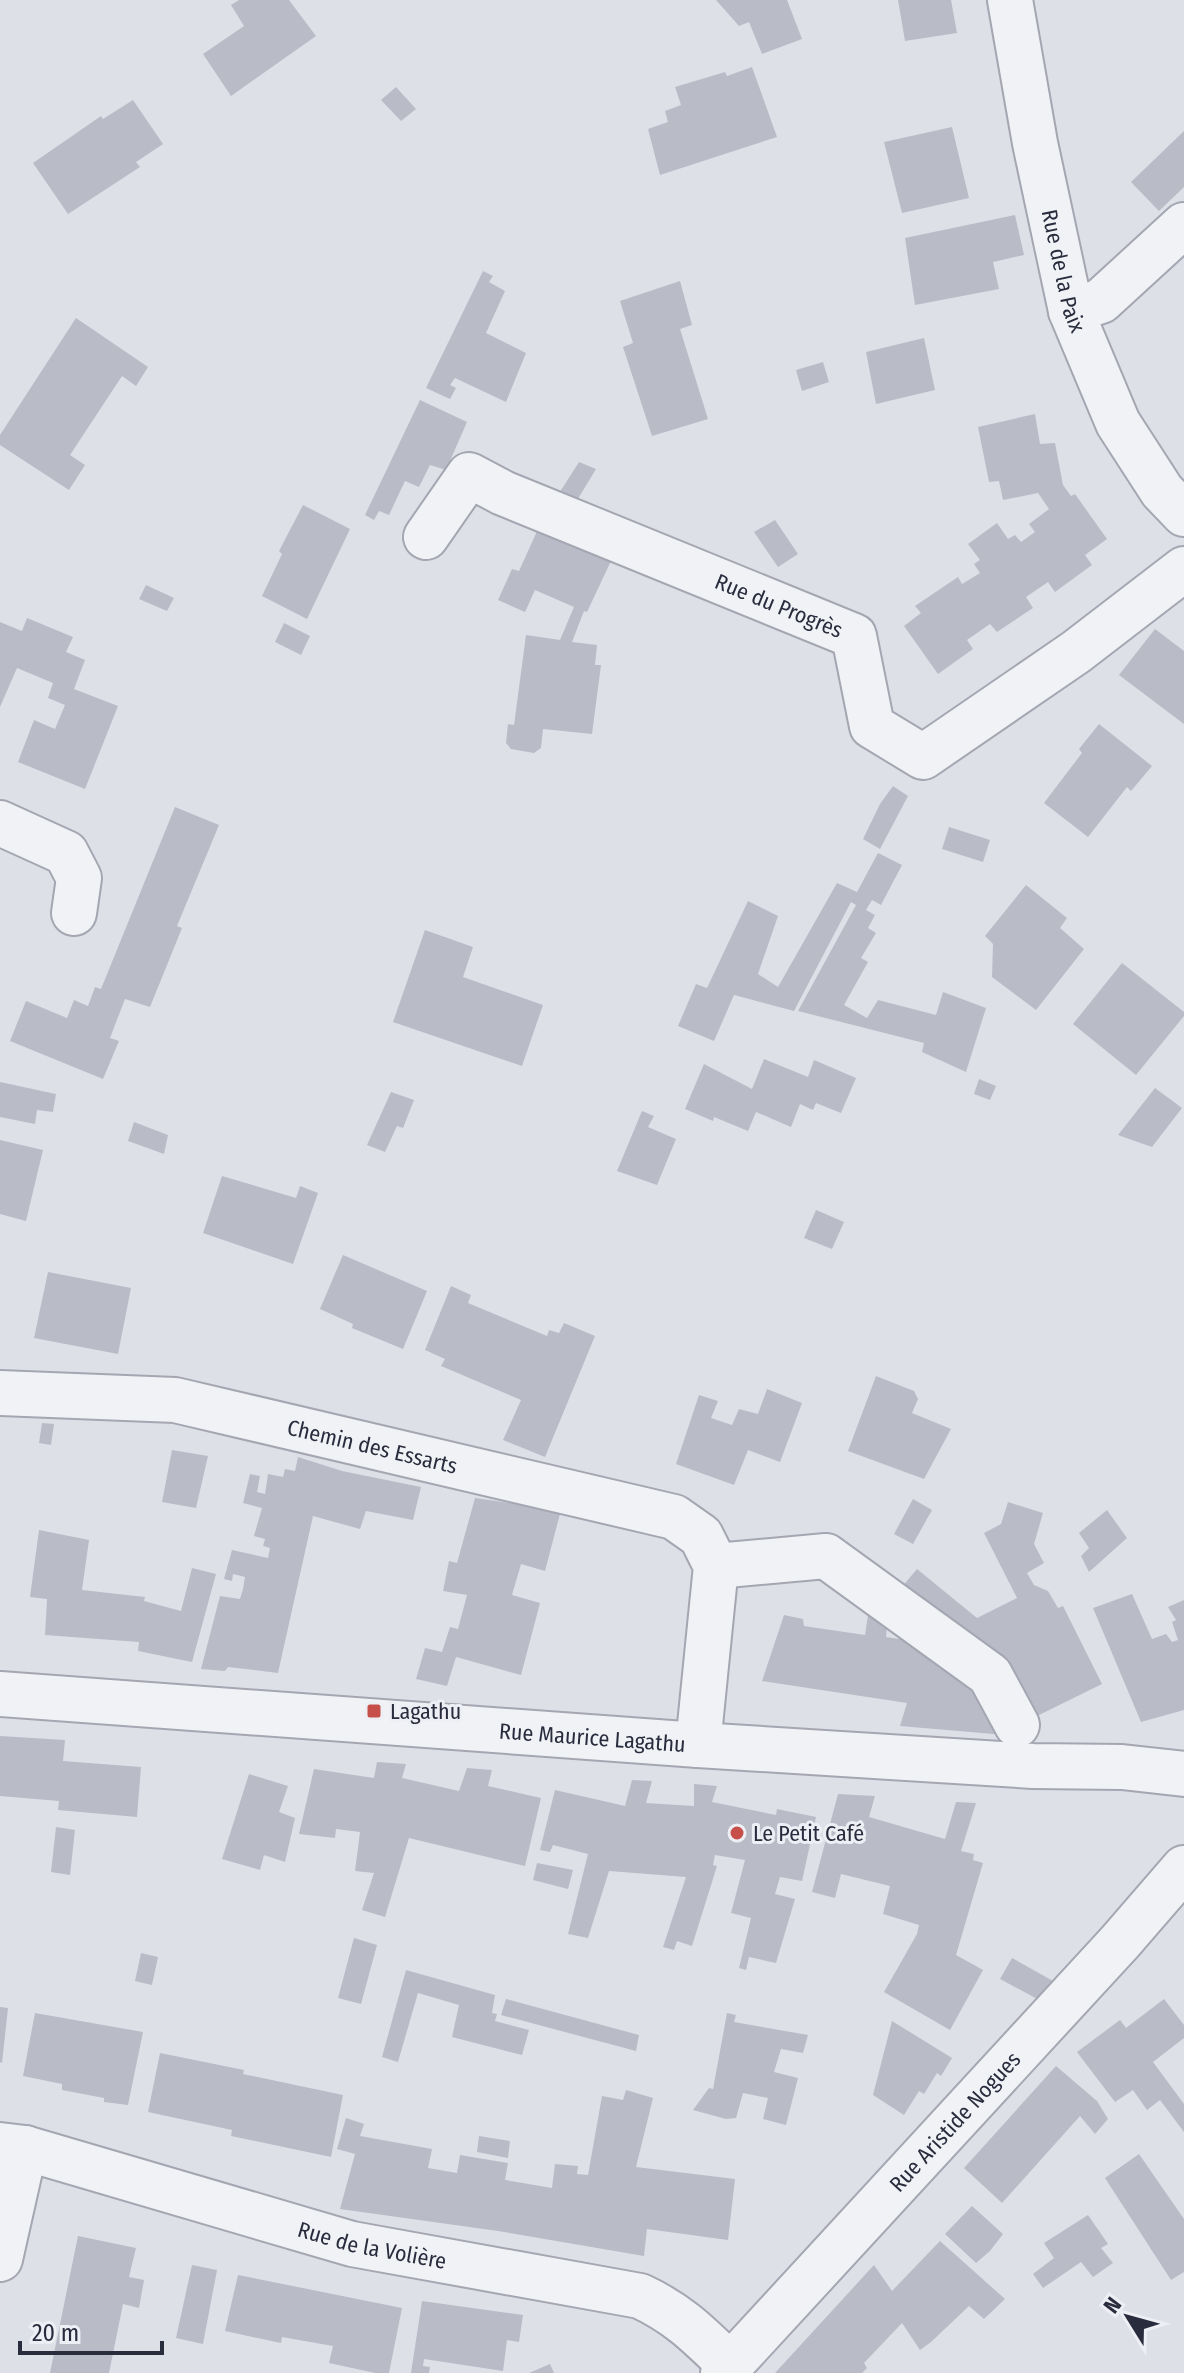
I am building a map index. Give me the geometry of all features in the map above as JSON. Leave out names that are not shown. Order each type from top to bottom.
[{"type":"street","name":"Rue de la Paix","points":[[1010,0],[1035,143],[1071,311],[1118,423],[1162,491],[1184,514]]},
{"type":"street","points":[[1071,311],[1101,301],[1184,225]]},
{"type":"street","name":"Rue du Progrès","points":[[426,537],[469,475],[517,499],[854,636],[872,726],[923,757],[1076,652],[1184,569]]},
{"type":"street","points":[[0,823],[66,853],[79,878],[74,913]]},
{"type":"street","name":"Chemin des Essarts","points":[[0,1393],[175,1400],[535,1483],[674,1517],[701,1536],[716,1566]]},
{"type":"street","points":[[698,1745],[716,1566],[826,1556],[990,1675],[1017,1725]]},
{"type":"street","name":"Rue Maurice Lagathu","points":[[0,1694],[698,1745],[1033,1766],[1122,1767],[1184,1774]]},
{"type":"street","name":"Rue Aristide Nogues","points":[[727,2369],[1184,1868]]},
{"type":"street","points":[[0,2259],[12,2146]]},
{"type":"street","name":"Rue de la Volière","points":[[12,2146],[352,2244],[640,2296],[688,2323],[727,2369]]},
{"type":"building","points":[[239,0],[289,0],[316,36],[231,96],[203,54],[244,26],[231,5]]},
{"type":"building","points":[[716,0],[787,0],[802,39],[762,54],[749,22],[739,26]]},
{"type":"building","points":[[898,0],[951,0],[957,33],[905,41]]},
{"type":"building","points":[[752,67],[777,137],[660,175],[648,129],[668,122],[665,111],[681,105],[675,87],[725,72],[727,76]]},
{"type":"building","points":[[396,87],[416,109],[401,121],[381,100]]},
{"type":"building","points":[[133,100],[163,144],[136,162],[140,167],[68,214],[33,163],[101,116],[103,119]]},
{"type":"building","points":[[952,127],[969,198],[902,213],[884,142]]},
{"type":"building","points":[[1184,131],[1184,187],[1159,211],[1131,182]]},
{"type":"building","points":[[1015,215],[1024,255],[993,262],[999,289],[915,305],[905,238]]},
{"type":"building","points":[[483,271],[493,276],[489,282],[505,291],[486,333],[526,353],[506,402],[455,378],[450,385],[456,388],[450,399],[426,388]]},
{"type":"building","points":[[680,281],[692,325],[680,329],[708,419],[652,436],[623,347],[633,343],[620,301]]},
{"type":"building","points":[[76,318],[148,367],[136,386],[122,376],[70,455],[85,465],[69,490],[0,445],[0,435]]},
{"type":"building","points":[[924,338],[935,390],[876,404],[866,352]]},
{"type":"building","points":[[823,362],[829,382],[802,391],[796,370]]},
{"type":"building","points":[[420,400],[467,422],[446,470],[430,465],[419,487],[405,481],[389,515],[379,511],[374,520],[365,515]]},
{"type":"building","points":[[1035,414],[1040,444],[1055,443],[1063,485],[1071,496],[1075,494],[1107,539],[1085,555],[1092,565],[1055,592],[1048,582],[1026,597],[1033,608],[997,632],[990,624],[967,640],[973,649],[938,674],[904,626],[921,613],[915,606],[958,577],[962,584],[980,573],[974,564],[980,560],[968,544],[997,523],[1008,539],[1015,535],[1021,542],[1035,532],[1029,524],[1049,509],[1038,493],[1003,500],[999,481],[989,482],[978,427]]},
{"type":"building","points":[[579,462],[596,469],[573,507],[556,498]]},
{"type":"building","points":[[303,505],[350,529],[307,619],[262,596],[282,554],[279,551]]},
{"type":"building","points":[[775,520],[798,554],[778,567],[754,532]]},
{"type":"building","points":[[538,529],[611,561],[587,612],[584,611],[572,642],[597,645],[595,665],[601,665],[592,734],[543,729],[541,748],[534,753],[511,749],[506,743],[508,724],[514,725],[526,635],[560,640],[574,607],[535,590],[525,612],[498,600],[512,569],[519,571]]},
{"type":"building","points":[[146,585],[174,598],[167,611],[139,599]]},
{"type":"building","points":[[27,618],[73,637],[66,652],[85,660],[74,689],[118,706],[85,789],[18,762],[34,720],[55,729],[65,705],[48,698],[53,683],[17,668],[0,707],[0,622],[22,631]]},
{"type":"building","points":[[284,623],[310,636],[301,655],[275,642]]},
{"type":"building","points":[[1155,629],[1184,651],[1184,724],[1119,675]]},
{"type":"building","points":[[1099,724],[1152,766],[1131,791],[1127,787],[1088,837],[1044,803],[1082,753],[1079,749]]},
{"type":"building","points":[[893,786],[908,796],[880,849],[863,839],[880,804]]},
{"type":"building","points":[[175,807],[219,825],[177,926],[182,928],[150,1007],[125,999],[110,1038],[119,1041],[103,1079],[10,1041],[26,1001],[67,1018],[74,1000],[88,1006],[95,987],[101,989]]},
{"type":"building","points":[[949,827],[990,840],[983,862],[942,849]]},
{"type":"building","points":[[878,853],[902,865],[881,905],[872,900],[866,910],[875,915],[868,928],[876,933],[861,958],[868,962],[844,1005],[867,1018],[878,1000],[936,1015],[943,992],[986,1008],[966,1072],[922,1052],[924,1043],[798,1011],[856,905],[851,902],[794,1011],[734,995],[714,1041],[678,1026],[696,984],[707,988],[748,901],[778,916],[758,974],[778,987],[837,883],[857,892]]},
{"type":"building","points":[[1026,885],[1067,918],[1060,928],[1084,949],[1036,1010],[992,977],[993,944],[985,936]]},
{"type":"building","points":[[425,930],[473,947],[463,977],[543,1005],[522,1066],[393,1022]]},
{"type":"building","points":[[1122,963],[1184,1012],[1184,1016],[1136,1075],[1073,1024]]},
{"type":"building","points":[[764,1059],[808,1077],[814,1060],[856,1078],[841,1113],[816,1103],[813,1110],[800,1104],[791,1127],[756,1112],[748,1131],[685,1109],[704,1064],[752,1089]]},
{"type":"building","points":[[979,1079],[996,1086],[990,1100],[974,1094]]},
{"type":"building","points":[[0,1082],[56,1094],[53,1112],[37,1110],[35,1124],[0,1117]]},
{"type":"building","points":[[1155,1088],[1182,1108],[1152,1147],[1118,1135]]},
{"type":"building","points":[[391,1092],[414,1100],[403,1128],[397,1126],[385,1152],[367,1145]]},
{"type":"building","points":[[642,1111],[654,1116],[648,1127],[676,1139],[657,1185],[617,1171]]},
{"type":"building","points":[[134,1122],[168,1135],[164,1154],[128,1141]]},
{"type":"building","points":[[0,1140],[43,1150],[26,1221],[0,1214]]},
{"type":"building","points":[[222,1176],[296,1198],[300,1186],[318,1193],[293,1264],[203,1233]]},
{"type":"building","points":[[816,1210],[844,1222],[832,1249],[804,1238]]},
{"type":"building","points":[[343,1255],[427,1291],[403,1349],[352,1328],[353,1324],[320,1309]]},
{"type":"building","points":[[48,1272],[131,1288],[118,1354],[34,1338]]},
{"type":"building","points":[[451,1286],[471,1295],[468,1303],[547,1336],[549,1330],[559,1333],[564,1323],[595,1336],[545,1457],[503,1440],[521,1400],[441,1366],[445,1359],[425,1350]]},
{"type":"building","points":[[876,1376],[914,1391],[918,1399],[912,1413],[951,1429],[924,1479],[848,1451]]},
{"type":"building","points":[[767,1389],[802,1403],[780,1462],[748,1450],[734,1485],[676,1464],[699,1395],[718,1401],[711,1418],[732,1425],[739,1409],[758,1414]]},
{"type":"building","points":[[42,1423],[54,1424],[51,1445],[39,1443]]},
{"type":"building","points":[[172,1450],[208,1456],[196,1508],[162,1502]]},
{"type":"building","points":[[298,1457],[342,1471],[421,1487],[413,1520],[366,1511],[360,1529],[313,1516],[278,1673],[228,1667],[225,1671],[201,1669],[220,1596],[240,1599],[243,1589],[245,1577],[233,1574],[232,1581],[224,1579],[232,1550],[268,1558],[270,1548],[263,1546],[265,1539],[254,1536],[262,1508],[243,1503],[250,1474],[260,1476],[257,1492],[265,1494],[268,1474],[283,1477],[285,1469],[295,1471]]},
{"type":"building","points":[[475,1498],[561,1510],[545,1571],[521,1564],[512,1595],[540,1603],[521,1675],[456,1657],[447,1686],[416,1679],[425,1648],[442,1652],[450,1627],[458,1629],[467,1595],[443,1591],[449,1561],[457,1563]]},
{"type":"building","points":[[913,1499],[932,1510],[913,1544],[894,1534]]},
{"type":"building","points":[[1008,1502],[1043,1513],[1034,1544],[1044,1563],[1027,1573],[1034,1585],[1048,1591],[1058,1608],[1063,1606],[1102,1684],[1031,1719],[901,1588],[917,1569],[977,1618],[1017,1598],[984,1533],[1001,1524]]},
{"type":"building","points":[[1107,1510],[1127,1538],[1089,1572],[1081,1556],[1089,1548],[1079,1533]]},
{"type":"building","points":[[39,1530],[89,1540],[82,1590],[145,1597],[144,1601],[181,1611],[192,1568],[216,1574],[192,1662],[138,1651],[139,1642],[45,1635],[47,1599],[30,1597]]},
{"type":"building","points":[[1132,1594],[1152,1639],[1166,1634],[1172,1642],[1178,1640],[1172,1622],[1176,1620],[1168,1607],[1184,1600],[1184,1710],[1141,1722],[1093,1608]]},
{"type":"building","points":[[870,1602],[888,1614],[886,1637],[927,1643],[964,1672],[1005,1735],[900,1726],[907,1703],[762,1681],[784,1615],[803,1619],[804,1626],[865,1635]]},
{"type":"building","points":[[0,1736],[65,1740],[63,1761],[141,1767],[137,1817],[58,1810],[59,1801],[0,1796]]},
{"type":"building","points":[[377,1762],[406,1764],[402,1778],[459,1791],[467,1768],[492,1770],[488,1786],[541,1798],[525,1866],[409,1838],[385,1917],[362,1910],[374,1873],[355,1871],[360,1832],[336,1829],[335,1838],[299,1834],[314,1769],[374,1778]]},
{"type":"building","points":[[249,1774],[288,1786],[279,1812],[295,1818],[285,1862],[264,1855],[260,1870],[222,1859]]},
{"type":"building","points":[[632,1780],[652,1781],[646,1803],[694,1806],[694,1784],[717,1786],[712,1802],[776,1815],[777,1809],[816,1817],[802,1881],[780,1877],[775,1894],[795,1899],[776,1963],[749,1957],[746,1970],[739,1968],[751,1918],[731,1913],[745,1860],[715,1855],[713,1865],[717,1866],[692,1946],[677,1941],[674,1950],[663,1947],[686,1877],[609,1871],[588,1938],[568,1934],[588,1854],[553,1845],[550,1852],[540,1850],[555,1790],[625,1806]]},
{"type":"building","points":[[838,1794],[875,1796],[869,1817],[945,1839],[956,1802],[976,1803],[961,1851],[974,1854],[973,1860],[983,1863],[956,1955],[983,1970],[950,2030],[884,1992],[919,1925],[883,1914],[890,1886],[841,1874],[835,1898],[812,1892]]},
{"type":"building","points":[[56,1827],[75,1830],[70,1875],[51,1872]]},
{"type":"building","points":[[537,1863],[573,1870],[568,1889],[533,1880]]},
{"type":"building","points":[[354,1938],[377,1945],[361,2004],[338,1998]]},
{"type":"building","points":[[141,1953],[158,1957],[152,1985],[135,1981]]},
{"type":"building","points":[[1012,1958],[1053,1981],[1039,2000],[1000,1979]]},
{"type":"building","points":[[406,1970],[495,1995],[492,2013],[497,2014],[495,2021],[529,2030],[522,2055],[452,2037],[459,2005],[418,1993],[398,2062],[382,2057]]},
{"type":"building","points":[[506,1999],[639,2035],[636,2051],[501,2015]]},
{"type":"building","points":[[1164,1999],[1184,2025],[1184,2038],[1153,2062],[1184,2104],[1184,2132],[1160,2100],[1147,2110],[1133,2090],[1115,2102],[1077,2052],[1120,2020],[1126,2028]]},
{"type":"building","points":[[0,2007],[8,2008],[2,2063],[0,2062]]},
{"type":"building","points":[[35,2013],[143,2032],[128,2105],[104,2102],[104,2098],[62,2090],[62,2084],[23,2076]]},
{"type":"building","points":[[727,2013],[736,2015],[734,2022],[808,2035],[803,2053],[781,2049],[774,2072],[798,2078],[786,2125],[763,2119],[768,2098],[743,2093],[736,2118],[726,2119],[693,2110],[709,2088],[713,2089]]},
{"type":"building","points":[[892,2021],[952,2058],[941,2076],[937,2073],[924,2094],[919,2091],[904,2115],[873,2095]]},
{"type":"building","points":[[160,2053],[343,2095],[331,2157],[231,2136],[232,2130],[148,2112]]},
{"type":"building","points":[[1056,2066],[1097,2101],[1108,2119],[1095,2134],[1080,2116],[1002,2203],[964,2168]]},
{"type":"building","points":[[626,2090],[653,2098],[636,2167],[735,2179],[728,2240],[647,2229],[644,2256],[340,2209],[355,2154],[337,2149],[346,2118],[364,2124],[360,2136],[432,2149],[428,2168],[457,2173],[460,2155],[508,2163],[505,2180],[552,2188],[555,2164],[578,2166],[577,2174],[588,2175],[602,2096],[623,2100]]},
{"type":"building","points":[[479,2136],[510,2141],[508,2158],[477,2152]]},
{"type":"building","points":[[1139,2154],[1184,2219],[1184,2272],[1171,2280],[1105,2178]]},
{"type":"building","points":[[972,2206],[1003,2234],[976,2263],[945,2234]]},
{"type":"building","points":[[1088,2215],[1108,2244],[1101,2248],[1113,2263],[1093,2277],[1081,2262],[1043,2288],[1033,2274],[1054,2258],[1044,2243]]},
{"type":"building","points":[[78,2236],[136,2248],[129,2277],[144,2280],[139,2308],[123,2304],[109,2373],[50,2373]]},
{"type":"building","points":[[940,2241],[1005,2299],[984,2319],[969,2306],[920,2350],[902,2323],[864,2363],[867,2368],[862,2373],[775,2373],[874,2265],[892,2291]]},
{"type":"building","points":[[192,2265],[217,2270],[203,2344],[176,2338]]},
{"type":"building","points":[[238,2275],[402,2308],[389,2373],[329,2363],[333,2346],[282,2337],[281,2343],[225,2331]]},
{"type":"building","points":[[422,2301],[523,2315],[519,2342],[507,2340],[503,2371],[424,2359],[423,2366],[430,2367],[429,2373],[411,2373]]},
{"type":"building","points":[[550,2364],[554,2373],[529,2373]]},
{"type":"place","name":"Lagathu","points":[[374,1711]]},
{"type":"place","name":"Le Petit Café","points":[[737,1833]]}]
